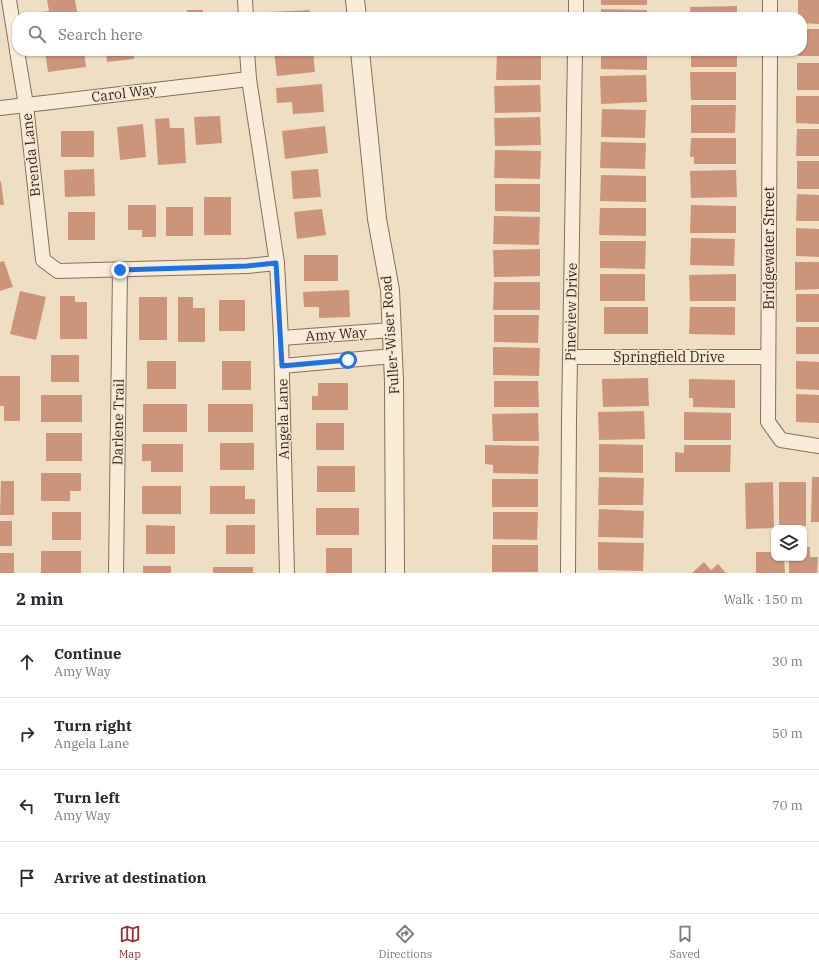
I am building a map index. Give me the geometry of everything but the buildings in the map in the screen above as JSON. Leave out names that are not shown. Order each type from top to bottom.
[{"type":"street","name":"Brenda Lane","points":[[9,0],[12,19]]},
{"type":"street","points":[[245,0],[246,12]]},
{"type":"street","points":[[356,0],[357,12]]},
{"type":"street","points":[[576,0],[576,12]]},
{"type":"street","points":[[770,0],[770,12]]},
{"type":"street","name":"Brenda Lane","points":[[18,56],[26,105],[43,260],[58,271],[120,270]]},
{"type":"street","name":"Angela Lane","points":[[247,56],[248,79],[276,263],[282,366],[287,573]]},
{"type":"street","name":"Fuller-Wiser Road","points":[[361,56],[377,219],[390,290],[393,356],[395,573]]},
{"type":"street","name":"Pineview Drive","points":[[568,573],[575,56]]},
{"type":"street","name":"Bridgewater Street","points":[[770,56],[768,422],[781,440],[819,446]]},
{"type":"street","name":"Carol Way","points":[[0,108],[248,79]]},
{"type":"street","points":[[120,270],[247,266],[276,263]]},
{"type":"street","name":"Darlene Trail","points":[[116,573],[120,270]]},
{"type":"street","name":"Amy Way","points":[[281,338],[392,330]]},
{"type":"street","name":"Amy Way","points":[[282,366],[393,356]]},
{"type":"street","name":"Springfield Drive","points":[[570,357],[768,357]]},
{"type":"route","points":[[120,270],[247,266],[276,263],[282,366],[348,360]]}]
